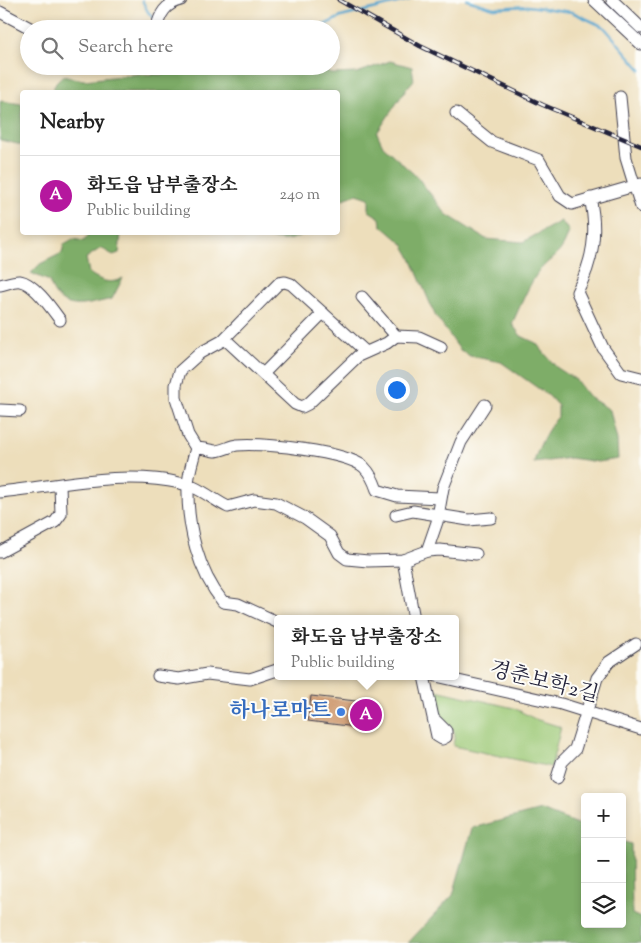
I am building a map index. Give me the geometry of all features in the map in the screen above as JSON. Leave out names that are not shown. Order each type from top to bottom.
[{"type":"street","points":[[161,8],[181,0]]},
{"type":"street","points":[[594,0],[641,44]]},
{"type":"street","points":[[612,0],[641,28]]},
{"type":"street","points":[[0,12],[20,23]]},
{"type":"street","points":[[620,97],[626,158],[638,185],[641,207]]},
{"type":"street","points":[[456,113],[492,142],[538,160],[560,196],[572,204],[638,185]]},
{"type":"street","points":[[590,198],[595,219],[594,236],[588,270],[577,292],[603,348],[621,373],[641,378]]},
{"type":"street","points":[[0,285],[18,280],[25,282],[49,305],[60,320]]},
{"type":"street","points":[[366,352],[291,284],[279,283],[225,339],[200,353],[180,371],[176,385],[176,398],[191,442],[196,448],[216,451],[237,445],[257,446],[352,459],[364,467],[376,490],[397,496],[440,498]]},
{"type":"street","points":[[362,297],[396,336]]},
{"type":"street","points":[[263,374],[323,313]]},
{"type":"street","points":[[225,339],[295,404],[302,407],[308,404],[346,365],[366,352],[387,343],[396,336],[419,337],[441,347]]},
{"type":"street","points":[[427,551],[438,514],[440,498],[461,442],[486,405]]},
{"type":"street","points":[[0,410],[20,411]]},
{"type":"street","points":[[196,448],[188,485],[197,552],[211,586],[224,602],[238,604],[274,621]]},
{"type":"street","points":[[0,492],[93,479],[138,477],[188,485],[228,506],[254,500],[276,503],[305,518],[330,536],[339,553],[347,558],[368,561],[403,560],[427,551],[440,550],[476,554]]},
{"type":"street","points":[[0,552],[55,522],[61,514],[60,485]]},
{"type":"street","points":[[396,515],[413,511],[468,520],[491,518]]},
{"type":"street","points":[[403,560],[413,615]]},
{"type":"street","points":[[557,778],[562,762],[575,749],[597,678],[609,662],[636,644]]},
{"type":"street","points":[[158,676],[179,679],[207,674],[250,679],[274,671]]},
{"type":"street","points":[[425,680],[433,718]]},
{"type":"street","name":"경춘보학2길","points":[[454,680],[560,704],[641,729]]},
{"type":"green space","points":[[390,61],[412,67],[414,80],[377,133],[383,146],[418,178],[446,214],[486,239],[523,242],[561,221],[569,231],[563,246],[557,254],[535,276],[512,324],[521,336],[536,343],[556,367],[576,380],[589,397],[610,410],[617,440],[618,459],[598,462],[570,458],[534,463],[543,438],[558,417],[558,406],[549,396],[501,362],[470,356],[460,350],[435,315],[403,244],[381,225],[380,218],[369,211],[369,198],[357,194],[340,200],[340,90],[53,90],[56,82],[62,76],[84,80],[130,75],[340,75],[357,73]]},
{"type":"green space","points":[[0,101],[20,104],[20,145],[0,140]]},
{"type":"green space","points":[[88,235],[121,235],[119,253],[113,255],[101,248],[86,258],[89,273],[98,278],[110,282],[123,278],[112,299],[92,304],[74,305],[60,299],[49,281],[31,273],[40,264],[62,253],[64,244],[73,239],[84,241]]},
{"type":"green space","points":[[264,235],[301,235],[288,240]]},
{"type":"green space","points":[[436,690],[514,708],[535,719],[561,727],[551,767],[453,746],[455,733],[440,714]]},
{"type":"green space","points":[[541,810],[581,825],[581,928],[626,928],[626,842],[631,844],[632,914],[641,918],[641,943],[408,943],[453,895],[472,828]]},
{"type":"building","name":"하나로마트","points":[[311,696],[374,703],[372,729],[308,721]]},
{"type":"waterway","points":[[142,0],[148,12],[155,19]]},
{"type":"waterway","points":[[335,20],[409,0]]},
{"type":"waterway","points":[[467,0],[494,8],[528,6],[572,12],[604,27],[641,70]]},
{"type":"railway","points":[[339,0],[420,46],[543,105],[641,146]]},
{"type":"place","name":"하나로마트","points":[[341,712]]},
{"type":"place","name":"화도읍 남부출장소","points":[[366,715]]}]
